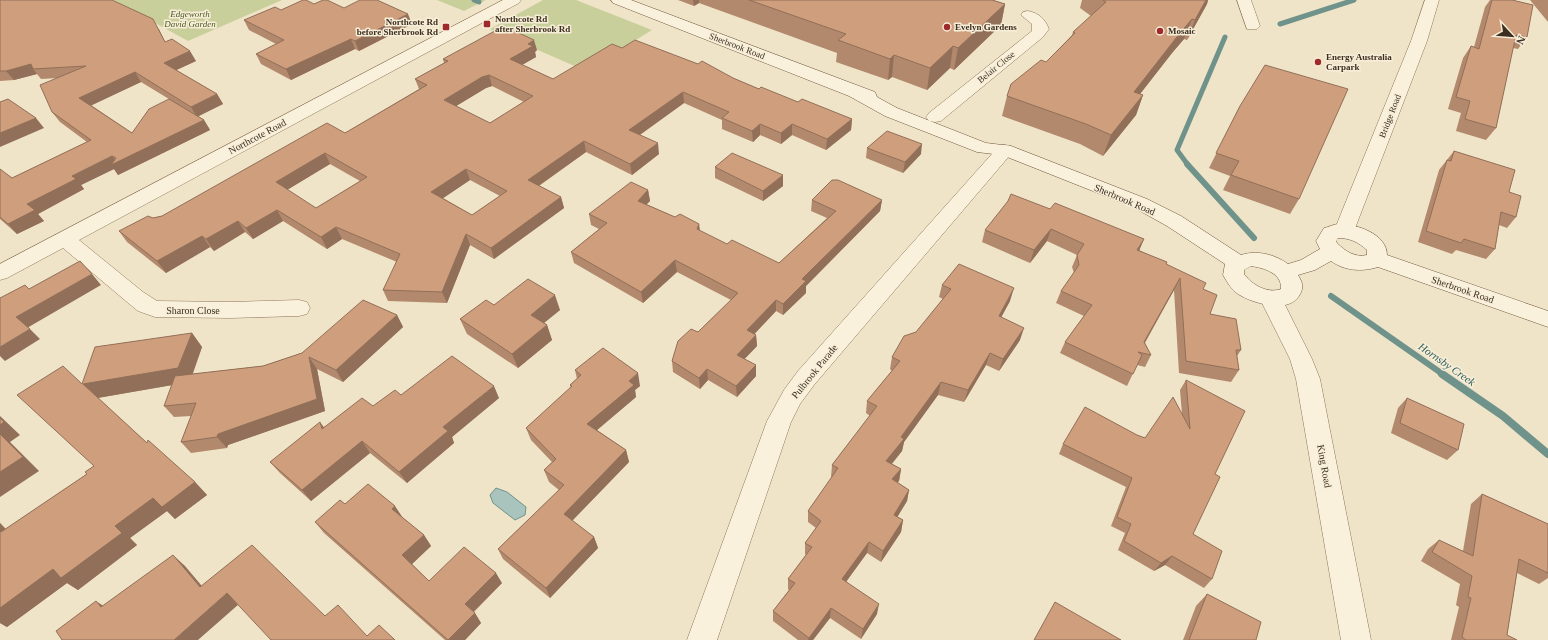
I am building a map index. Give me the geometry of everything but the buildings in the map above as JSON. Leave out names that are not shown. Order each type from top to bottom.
[{"type":"street","name":"Northcote Road","points":[[0,273],[514,0]]},
{"type":"street","name":"Sherbrook Road","points":[[618,0],[855,92],[901,104],[992,139],[1005,150]]},
{"type":"street","points":[[1244,0],[1252,26]]},
{"type":"street","name":"Bridge Road","points":[[1344,231],[1419,41],[1432,0]]},
{"type":"street","name":"Belair Close","points":[[935,117],[1038,34],[1041,29],[1039,22],[1028,15]]},
{"type":"street","name":"Sherbrook Road","points":[[855,92],[891,112],[983,148],[1005,150],[1140,203],[1174,222],[1238,263]]},
{"type":"street","name":"Pulbrook Parade","points":[[702,640],[779,421],[792,397],[1005,150]]},
{"type":"street","points":[[1344,231],[1360,235],[1374,244],[1377,249],[1377,259],[1372,262],[1357,263],[1343,258],[1332,251],[1326,241],[1328,236],[1331,233],[1344,231]]},
{"type":"street","name":"Sharon Close","points":[[64,238],[146,306],[155,309],[230,310],[299,308]]},
{"type":"street","points":[[1285,272],[1308,265],[1332,251]]},
{"type":"street","points":[[1251,259],[1260,260],[1277,266],[1290,278],[1293,285],[1292,291],[1280,298],[1271,299],[1260,297],[1242,287],[1233,274],[1234,268],[1238,263],[1251,259]]},
{"type":"street","name":"Sherbrook Road","points":[[1377,259],[1548,319]]},
{"type":"street","name":"King Road","points":[[1271,299],[1301,359],[1308,379],[1356,640]]},
{"type":"green space","name":"Edgeworth David Garden","points":[[113,0],[282,0],[188,41]]},
{"type":"green space","points":[[437,0],[486,0],[464,11]]},
{"type":"green space","points":[[543,0],[576,0],[652,30],[586,71],[490,29]]},
{"type":"water","points":[[496,488],[507,492],[526,507],[525,515],[515,520],[493,503],[490,495]]},
{"type":"waterway","name":"Hornsby Creek","points":[[474,0],[479,2]]},
{"type":"waterway","points":[[1280,24],[1354,0]]},
{"type":"waterway","points":[[1188,165],[1177,150],[1225,37]]},
{"type":"waterway","points":[[1187,164],[1254,238]]},
{"type":"waterway","name":"Hornsby Creek","points":[[1331,296],[1444,375]]},
{"type":"waterway","name":"Hornsby Creek","points":[[1442,374],[1503,416],[1548,454]]},
{"type":"place","name":"Northcote Rd after Sherbrook Rd","points":[[487,24]]},
{"type":"place","name":"Northcote Rd before Sherbrook Rd","points":[[446,27]]},
{"type":"place","name":"Evelyn Gardens","points":[[947,27]]},
{"type":"place","name":"Mosaic","points":[[1160,31]]},
{"type":"place","name":"Energy Australia Carpark","points":[[1318,62]]}]
